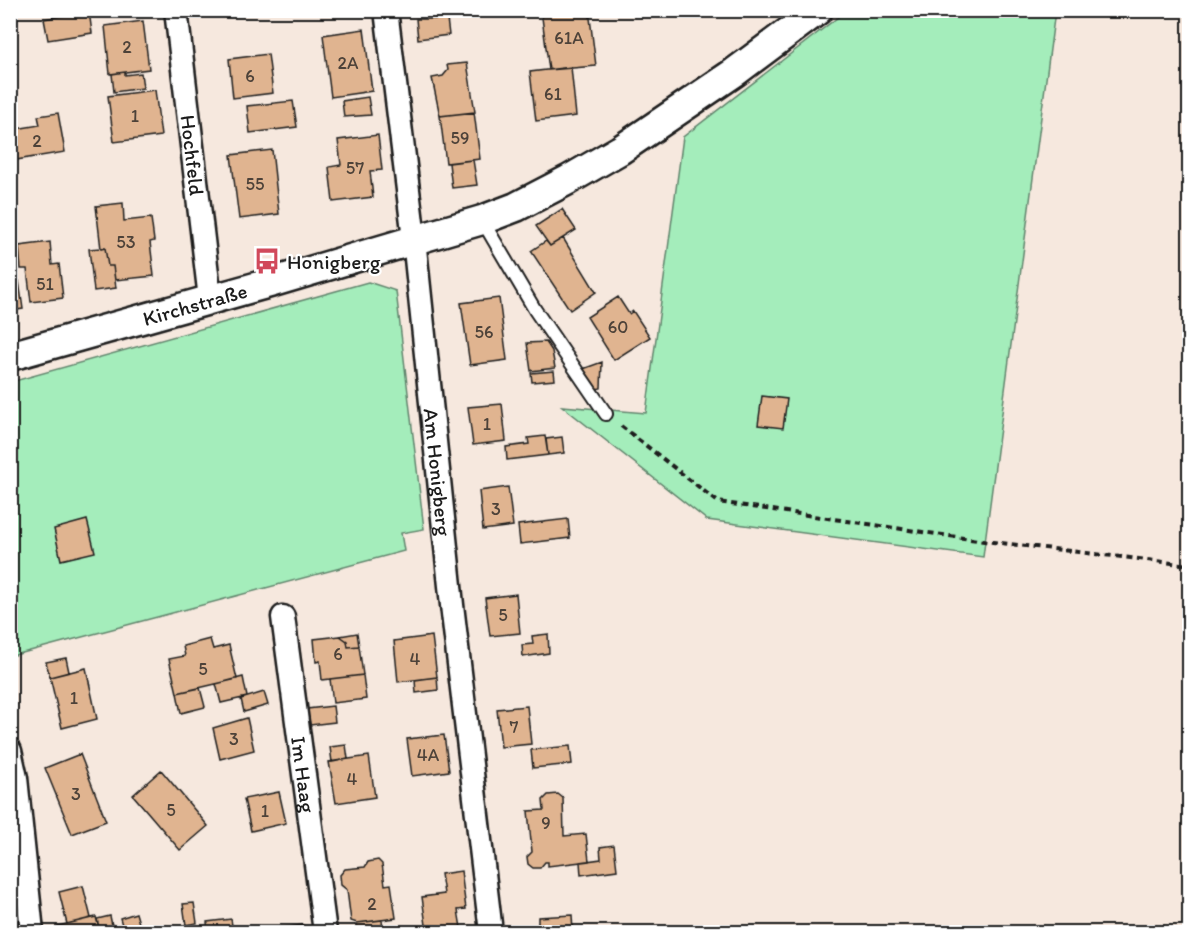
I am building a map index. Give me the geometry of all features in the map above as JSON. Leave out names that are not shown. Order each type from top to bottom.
[{"type":"street","name":"Hochfeld","points":[[176,10],[210,299]]},
{"type":"street","name":"Am Honigberg","points":[[386,10],[414,239],[452,605],[491,933]]},
{"type":"street","name":"Kirchstraße","points":[[10,356],[292,276],[482,220],[516,207],[620,150],[735,72],[818,10]]},
{"type":"street","name":"Im Haag","points":[[283,618],[325,933]]},
{"type":"street","points":[[10,751],[16,778],[32,933]]},
{"type":"lane","points":[[482,220],[535,310],[606,414]]},
{"type":"path","points":[[606,414],[718,502],[984,541],[1190,565]]},
{"type":"green space","points":[[846,11],[1055,11],[983,557],[707,520],[562,406],[646,413],[683,137]]},
{"type":"green space","points":[[368,282],[396,291],[424,529],[401,533],[404,551],[11,656],[11,382]]},
{"type":"building","points":[[541,10],[589,10],[596,66],[549,70]]},
{"type":"building","points":[[89,11],[92,33],[48,40],[44,19]]},
{"type":"building","points":[[416,19],[447,19],[449,35],[418,39]]},
{"type":"building","points":[[143,21],[149,69],[110,74],[105,26]]},
{"type":"building","points":[[364,29],[372,91],[331,97],[323,35]]},
{"type":"building","points":[[268,54],[273,93],[233,98],[229,59]]},
{"type":"building","points":[[467,63],[475,112],[440,116],[432,78],[443,76],[448,70],[447,65]]},
{"type":"building","points":[[571,67],[576,116],[536,121],[530,72]]},
{"type":"building","points":[[125,72],[125,75],[141,73],[143,88],[114,92],[112,74]]},
{"type":"building","points":[[155,90],[161,136],[114,142],[108,96]]},
{"type":"building","points":[[368,97],[371,115],[344,117],[342,101]]},
{"type":"building","points":[[293,101],[297,127],[250,133],[247,106]]},
{"type":"building","points":[[474,112],[480,159],[446,163],[440,116]]},
{"type":"building","points":[[58,113],[65,152],[10,161],[10,130],[40,125],[38,116]]},
{"type":"building","points":[[378,135],[382,170],[370,171],[373,197],[333,202],[329,167],[341,165],[338,140]]},
{"type":"building","points":[[272,150],[279,214],[239,219],[231,155]]},
{"type":"building","points":[[473,160],[477,185],[452,188],[449,163]]},
{"type":"building","points":[[123,203],[124,221],[151,218],[154,241],[150,242],[154,276],[115,280],[113,266],[108,266],[105,248],[101,249],[96,206]]},
{"type":"building","points":[[562,209],[576,230],[550,246],[536,226]]},
{"type":"building","points":[[563,238],[596,292],[570,310],[531,251],[546,241],[550,246]]},
{"type":"building","points":[[50,242],[52,265],[59,264],[63,298],[31,302],[27,269],[21,269],[19,246]]},
{"type":"building","points":[[105,248],[108,266],[113,266],[116,288],[94,291],[89,249]]},
{"type":"building","points":[[19,281],[23,309],[10,311],[10,282]]},
{"type":"building","points":[[618,297],[629,314],[633,311],[650,337],[614,360],[587,317]]},
{"type":"building","points":[[499,298],[507,360],[470,365],[461,303]]},
{"type":"building","points":[[546,342],[552,351],[555,368],[531,371],[527,343]]},
{"type":"building","points":[[602,362],[601,388],[596,389],[583,369]]},
{"type":"building","points":[[554,371],[555,380],[532,382],[531,373]]},
{"type":"building","points":[[762,396],[787,399],[783,428],[758,425]]},
{"type":"building","points":[[502,404],[506,441],[473,445],[468,407]]},
{"type":"building","points":[[545,436],[548,455],[507,460],[506,447],[529,444],[528,438]]},
{"type":"building","points":[[562,437],[564,453],[548,455],[546,439]]},
{"type":"building","points":[[508,487],[513,526],[483,530],[479,491]]},
{"type":"building","points":[[568,519],[570,538],[520,544],[518,525]]},
{"type":"building","points":[[87,520],[95,552],[61,560],[54,529]]},
{"type":"building","points":[[516,594],[520,633],[490,636],[485,598]]},
{"type":"building","points":[[357,633],[359,646],[348,647],[347,641],[340,636]]},
{"type":"building","points":[[548,634],[549,653],[523,657],[522,645],[533,644],[532,636]]},
{"type":"building","points":[[340,636],[347,641],[348,647],[359,646],[363,675],[322,680],[320,661],[316,662],[314,639]]},
{"type":"building","points":[[432,636],[437,677],[398,682],[394,641]]},
{"type":"building","points":[[210,639],[213,649],[229,645],[237,679],[177,693],[169,659],[185,656],[183,646]]},
{"type":"building","points":[[66,658],[69,672],[50,677],[46,662]]},
{"type":"building","points":[[86,668],[97,719],[62,728],[50,677]]},
{"type":"building","points":[[363,675],[366,699],[333,703],[330,679]]},
{"type":"building","points":[[243,677],[247,697],[221,703],[216,684]]},
{"type":"building","points":[[437,677],[438,690],[416,693],[415,680]]},
{"type":"building","points":[[200,688],[205,707],[181,713],[177,693]]},
{"type":"building","points":[[264,692],[268,705],[244,712],[241,699]]},
{"type":"building","points":[[333,706],[335,722],[310,725],[307,709]]},
{"type":"building","points":[[527,706],[531,744],[501,747],[497,709]]},
{"type":"building","points":[[247,718],[254,750],[220,759],[213,728]]},
{"type":"building","points":[[444,735],[449,771],[412,776],[407,739]]},
{"type":"building","points":[[346,745],[348,759],[332,762],[330,747]]},
{"type":"building","points":[[570,746],[572,764],[533,768],[531,750]]},
{"type":"building","points":[[80,754],[106,821],[72,834],[45,768]]},
{"type":"building","points":[[369,756],[375,797],[336,803],[329,762]]},
{"type":"building","points":[[161,770],[208,826],[180,850],[133,795]]},
{"type":"building","points":[[279,792],[286,823],[251,831],[244,799]]},
{"type":"building","points":[[558,794],[563,798],[564,836],[586,834],[589,861],[548,866],[548,862],[545,862],[540,868],[533,868],[528,864],[527,857],[532,852],[528,811],[544,810],[543,800],[548,795]]},
{"type":"building","points":[[614,845],[617,870],[581,875],[580,862],[601,859],[600,847]]},
{"type":"building","points":[[378,860],[382,864],[385,885],[391,884],[396,918],[357,923],[351,921],[347,890],[341,885],[340,875],[345,869],[365,867],[368,862]]},
{"type":"building","points":[[461,871],[466,909],[458,910],[461,928],[427,932],[422,897],[444,894],[441,874]]},
{"type":"building","points":[[83,886],[91,918],[67,924],[59,892]]},
{"type":"building","points":[[194,903],[197,923],[186,925],[183,904]]},
{"type":"building","points":[[136,913],[141,930],[124,932],[120,918]]},
{"type":"building","points":[[572,915],[573,932],[538,932],[538,917]]},
{"type":"building","points":[[110,916],[113,930],[100,932],[97,919]]},
{"type":"building","points":[[96,917],[100,932],[60,932],[58,926]]},
{"type":"building","points":[[231,919],[233,932],[208,932],[207,922]]},
{"type":"building","points":[[382,920],[383,932],[358,932],[357,923]]},
{"type":"building","points":[[303,925],[304,932],[265,932],[265,930]]},
{"type":"place","name":"Honigberg","points":[[267,261]]}]
